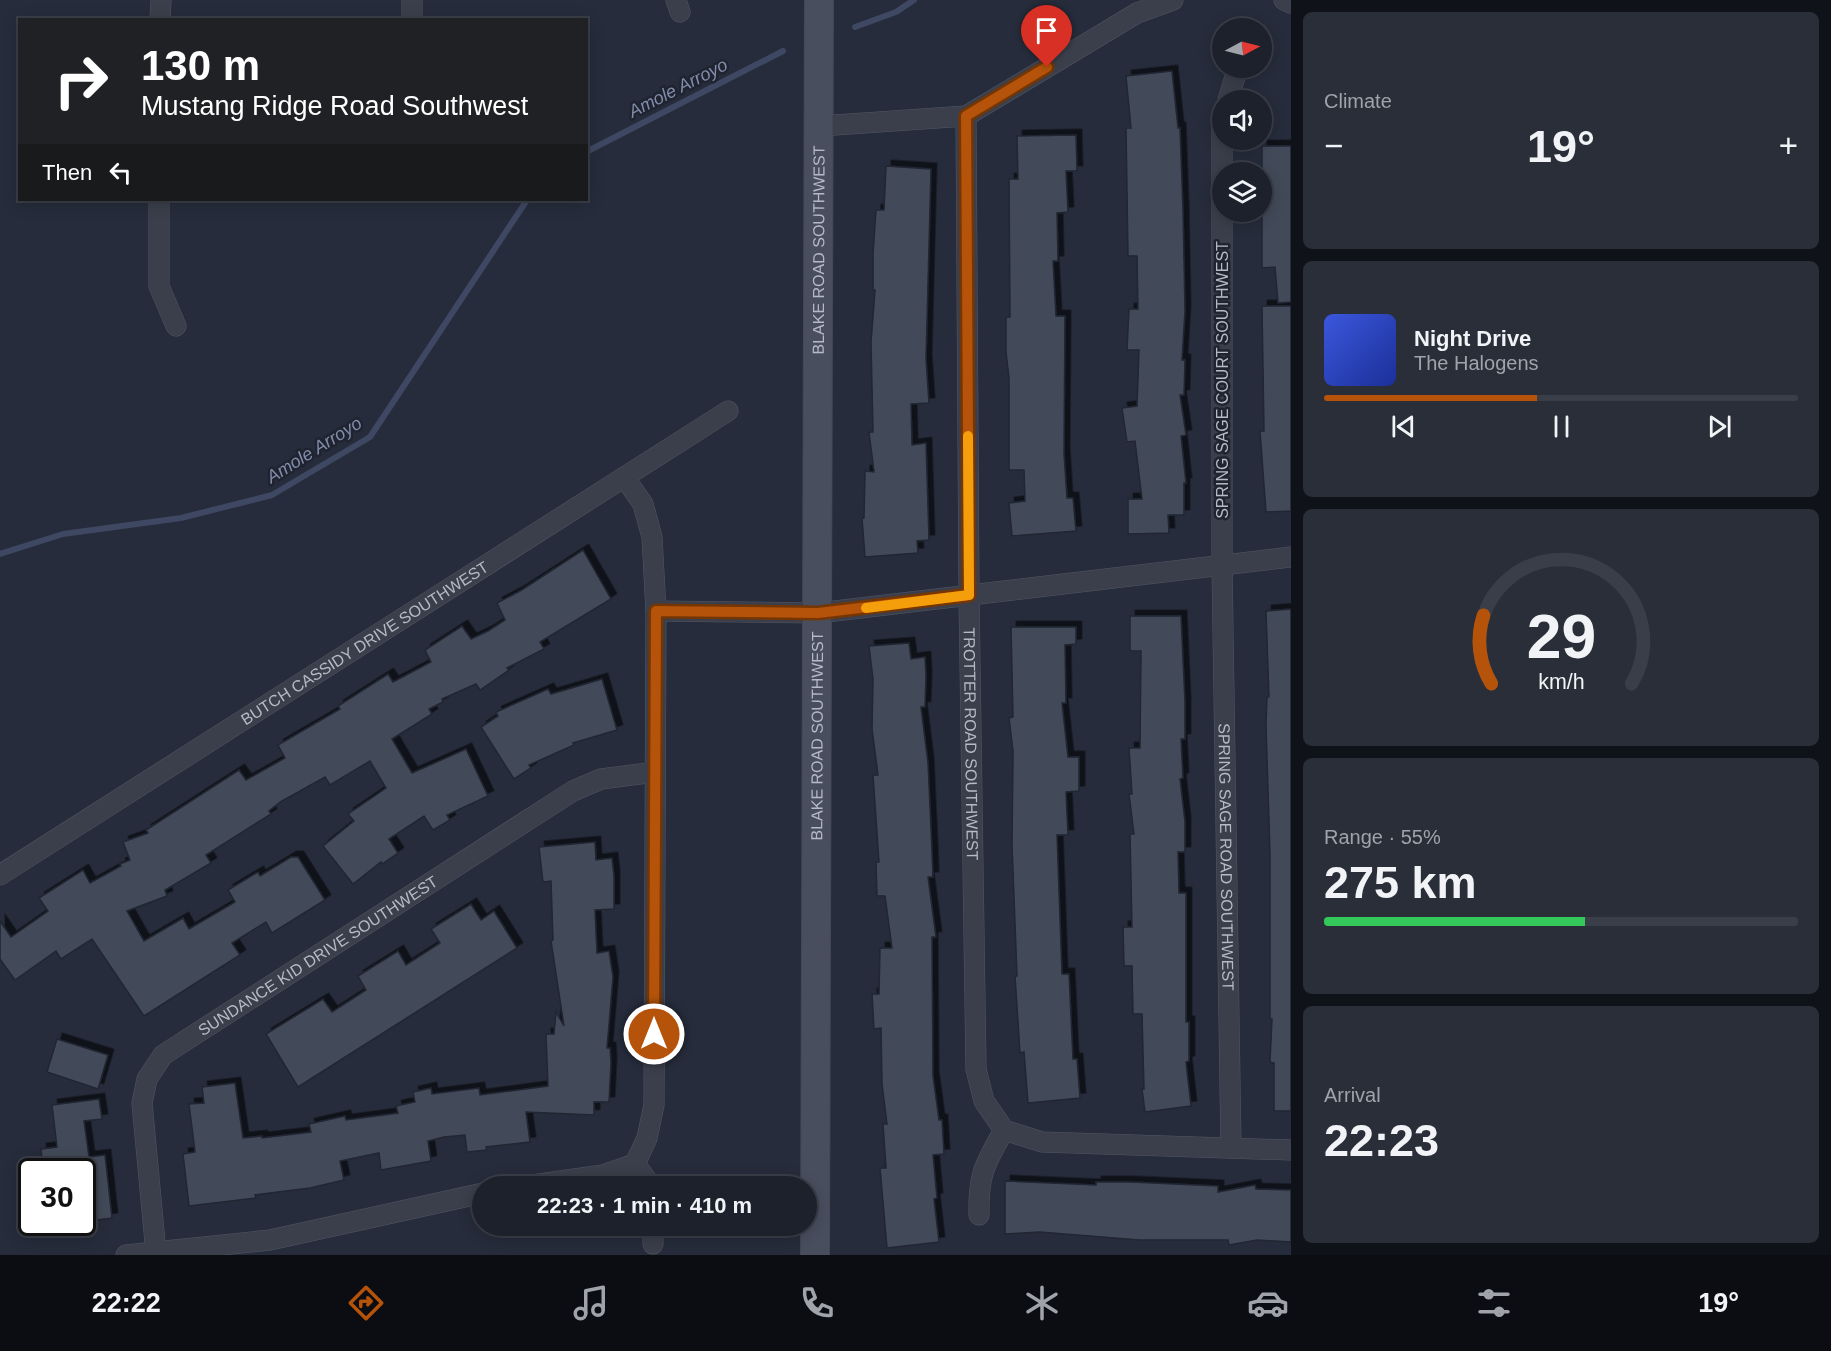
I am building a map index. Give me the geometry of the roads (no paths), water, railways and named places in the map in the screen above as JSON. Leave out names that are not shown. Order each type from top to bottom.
[{"type":"street","points":[[160,0],[160,18]]},
{"type":"street","points":[[412,0],[412,18]]},
{"type":"street","name":"BLAKE ROAD SOUTHWEST","points":[[815,1255],[819,0]]},
{"type":"street","points":[[820,126],[966,116],[1137,14],[1173,0]]},
{"type":"street","points":[[1284,0],[1291,3]]},
{"type":"street","name":"TROTTER ROAD SOUTHWEST","points":[[966,116],[969,595],[976,1069],[984,1101],[1005,1130]]},
{"type":"street","name":"SPRING SAGE COURT SOUTHWEST","points":[[1222,150],[1222,565]]},
{"type":"street","points":[[159,201],[159,286],[176,326]]},
{"type":"street","name":"BUTCH CASSIDY DRIVE SOUTHWEST","points":[[0,875],[728,411]]},
{"type":"street","points":[[596,1176],[634,1164],[647,1138],[654,1105],[656,611],[652,537],[643,504],[624,477]]},
{"type":"street","points":[[656,611],[818,613],[1291,557]]},
{"type":"street","name":"SPRING SAGE ROAD SOUTHWEST","points":[[1222,565],[1230,1148]]},
{"type":"street","name":"SUNDANCE KID DRIVE SOUTHWEST","points":[[156,1253],[142,1103],[147,1079],[163,1055],[573,791],[601,778],[655,772]]},
{"type":"street","points":[[979,1215],[978,1188],[983,1167],[1005,1130],[1042,1142],[1291,1150]]},
{"type":"street","points":[[634,1164],[643,1176]]},
{"type":"street","points":[[126,1255],[270,1240],[472,1195]]},
{"type":"waterway","name":"Amole Arroyo","points":[[855,27],[896,12],[914,0]]},
{"type":"waterway","name":"Amole Arroyo","points":[[588,151],[783,51]]},
{"type":"waterway","name":"Amole Arroyo","points":[[0,554],[63,534],[181,518],[272,495],[370,437],[526,201]]}]
